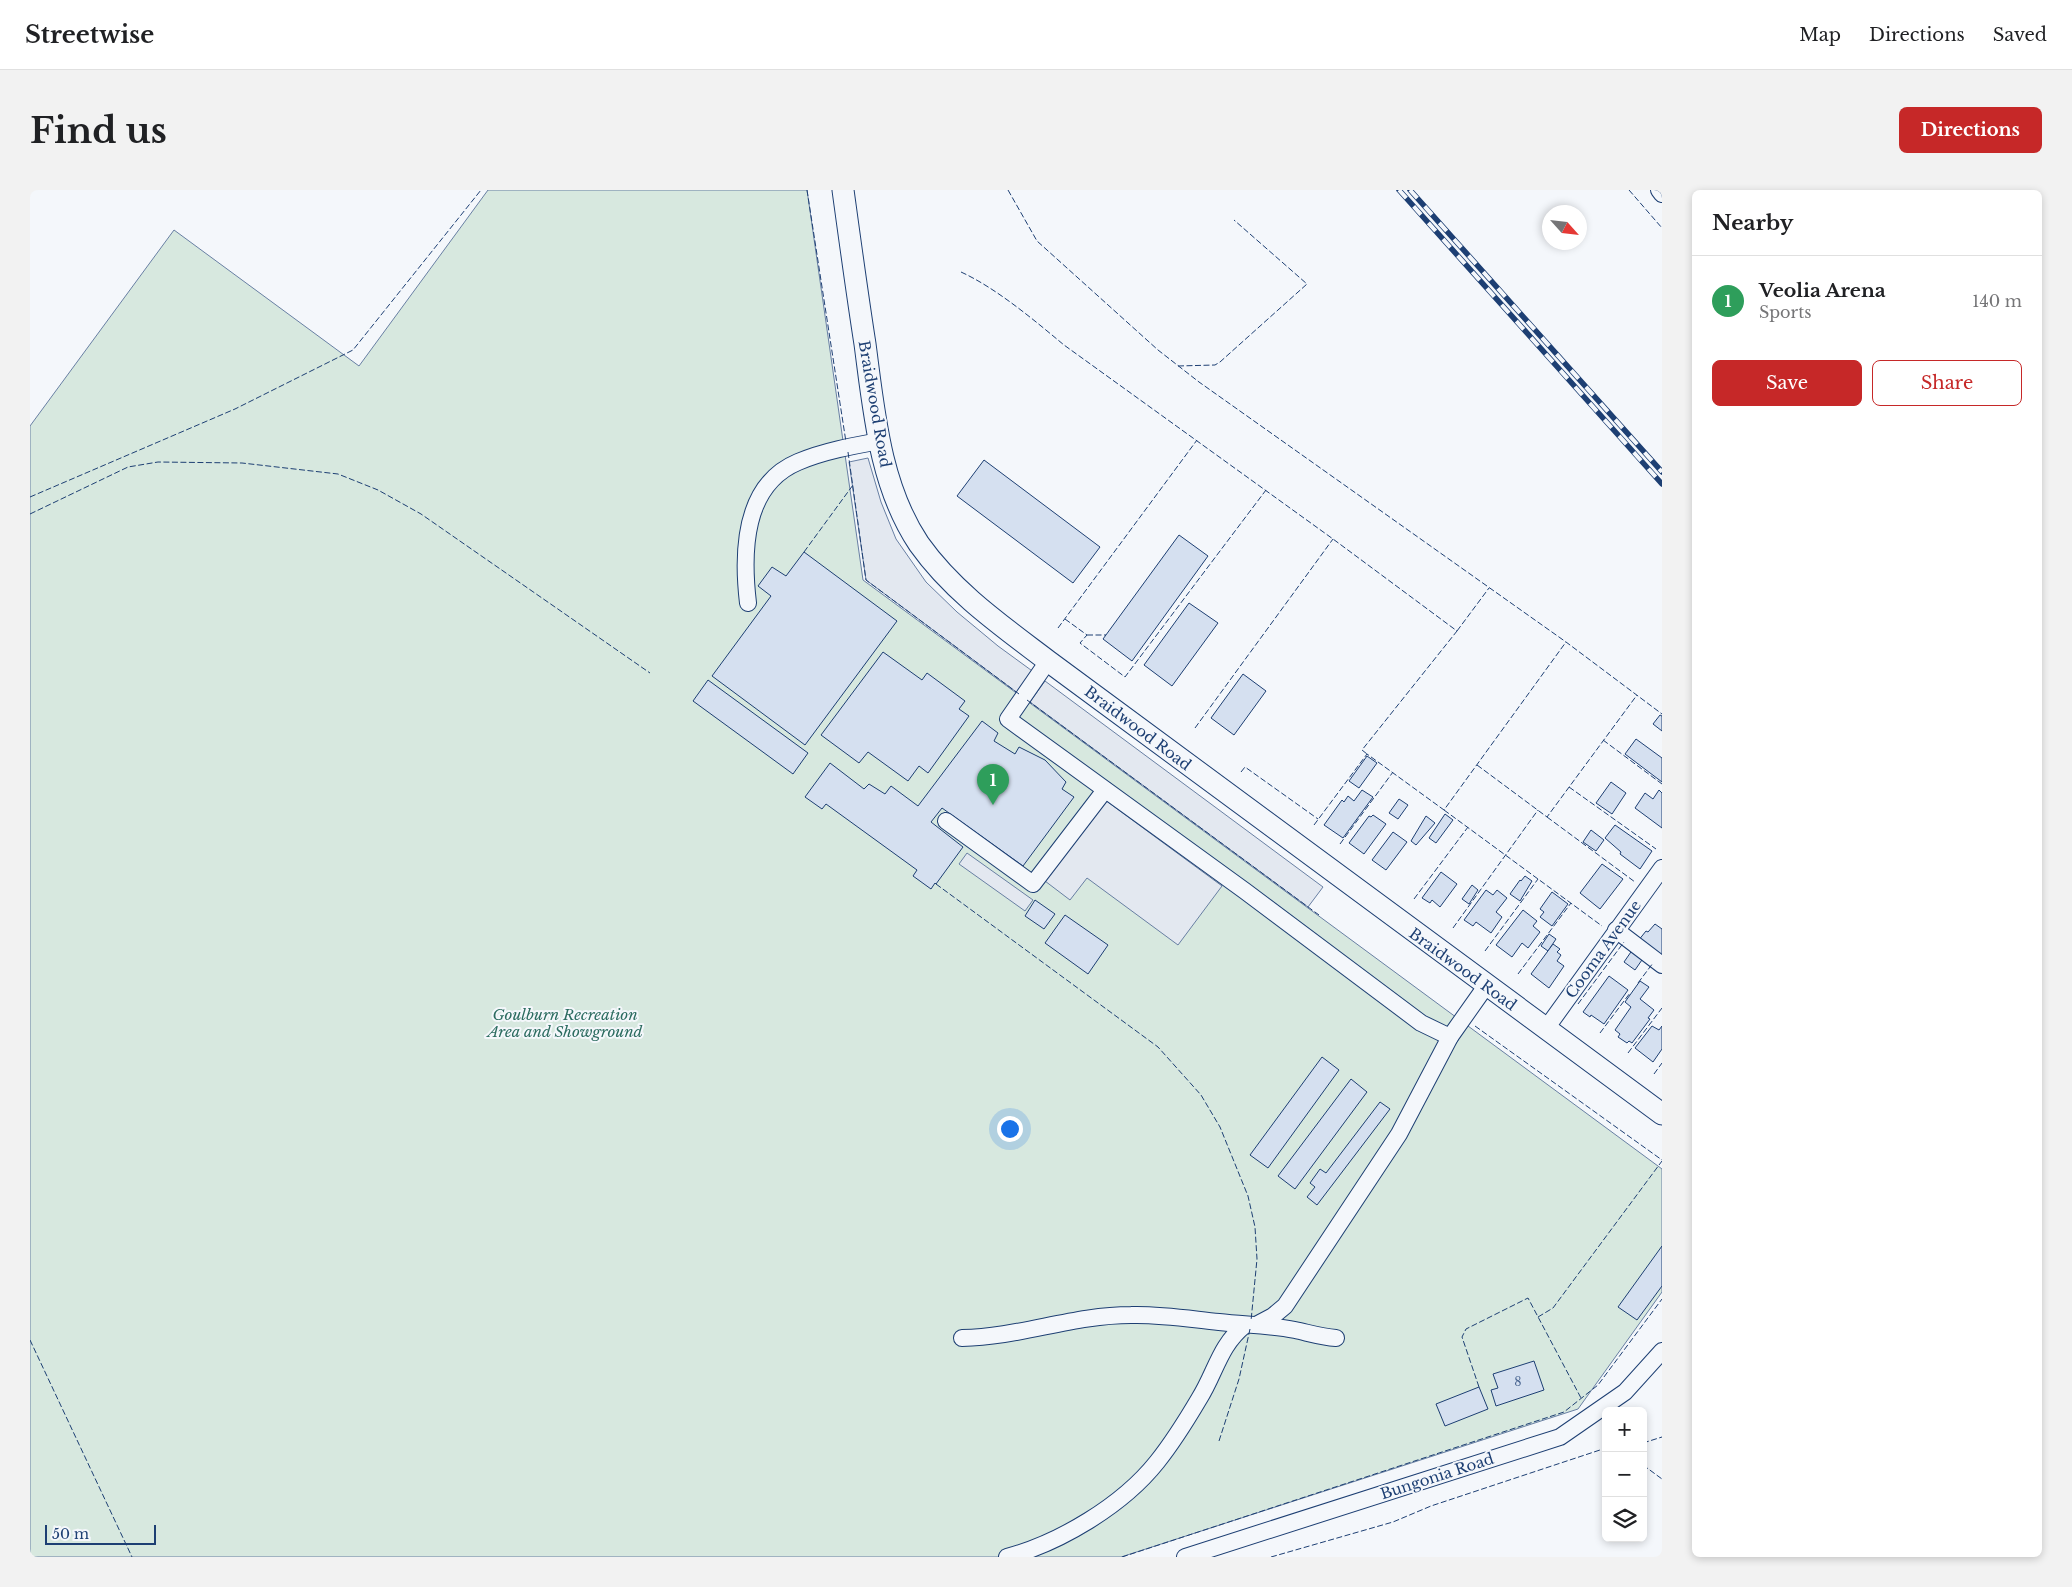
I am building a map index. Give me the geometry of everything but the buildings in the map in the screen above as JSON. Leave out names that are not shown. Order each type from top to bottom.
[{"type":"main road","name":"Braidwood Road","points":[[843,190],[880,441],[889,478],[901,512],[919,543],[944,574],[979,608],[1048,661],[1545,1030],[1662,1114]]},
{"type":"street","points":[[1659,190],[1662,194]]},
{"type":"street","points":[[748,603],[745,581],[745,550],[749,524],[755,505],[765,487],[796,462],[826,452],[880,441]]},
{"type":"street","points":[[1048,661],[1008,719],[1421,1023],[1450,1037]]},
{"type":"street","points":[[946,821],[1033,884],[1105,790]]},
{"type":"street","name":"Cooma Avenue","points":[[1545,1030],[1662,868]]},
{"type":"street","points":[[1616,930],[1662,964]]},
{"type":"street","points":[[1006,1557],[1027,1552],[1062,1537],[1096,1515],[1135,1484],[1155,1464],[1181,1430],[1232,1336],[1251,1325],[1273,1316],[1285,1306],[1399,1134],[1450,1037],[1486,986]]},
{"type":"street","points":[[962,1338],[1006,1335],[1065,1321],[1100,1316],[1134,1315],[1296,1330],[1336,1338]]},
{"type":"street","name":"Bungonia Road","points":[[1185,1557],[1560,1437],[1625,1392],[1662,1350]]},
{"type":"green space","name":"Goulburn Recreation Area and Showground","points":[[488,190],[807,190],[863,580],[1662,1169],[1662,1292],[1578,1409],[1121,1557],[30,1557],[30,426],[174,230],[359,366]]},
{"type":"shaded area","points":[[868,458],[881,502],[896,539],[926,582],[957,612],[998,646],[1035,673],[1019,694],[866,580],[849,462]]},
{"type":"shaded area","points":[[1045,681],[1323,887],[1308,907],[1030,702]]},
{"type":"shaded area","points":[[1105,800],[1222,886],[1178,945],[1087,878],[1070,900],[1045,881]]},
{"type":"shaded area","points":[[967,853],[1033,900],[1025,911],[959,864]]},
{"type":"railway","points":[[1399,190],[1662,484]]},
{"type":"railway","points":[[1410,190],[1662,472]]},
{"type":"fence","points":[[30,497],[235,409],[353,350],[481,190]]},
{"type":"fence","points":[[807,190],[846,442]]},
{"type":"fence","points":[[1008,190],[1037,241],[1158,350],[1199,382],[1566,642],[1662,714]]},
{"type":"fence","points":[[1629,190],[1662,228]]},
{"type":"fence","points":[[1178,366],[1215,365],[1220,362],[1307,284],[1234,220]]},
{"type":"fence","points":[[961,272],[988,287],[1014,305],[1064,345],[1457,631],[1362,750],[1367,754]]},
{"type":"fence","points":[[1058,628],[1197,440]]},
{"type":"fence","points":[[848,452],[866,580],[1019,694]]},
{"type":"fence","points":[[30,514],[128,467],[158,462],[242,463],[338,474],[378,490],[421,514],[650,673]]},
{"type":"fence","points":[[804,552],[853,485]]},
{"type":"fence","points":[[1065,619],[1087,635],[1080,643],[1125,677],[1266,490]]},
{"type":"fence","points":[[1195,728],[1333,539]]},
{"type":"fence","points":[[1457,631],[1489,588]]},
{"type":"fence","points":[[1087,635],[1106,635]]},
{"type":"fence","points":[[1314,825],[1367,754],[1444,810],[1566,642]]},
{"type":"fence","points":[[1477,765],[1547,817],[1637,695]]},
{"type":"fence","points":[[1027,700],[1319,915]]},
{"type":"fence","points":[[1603,740],[1662,784]]},
{"type":"fence","points":[[1241,772],[1245,767],[1318,819]]},
{"type":"fence","points":[[1340,844],[1393,772]]},
{"type":"fence","points":[[1569,787],[1656,849]]},
{"type":"fence","points":[[1444,810],[1602,926]]},
{"type":"fence","points":[[1453,928],[1538,810]]},
{"type":"fence","points":[[1547,817],[1635,882]]},
{"type":"fence","points":[[1414,899],[1468,827]]},
{"type":"fence","points":[[1485,951],[1538,879]]},
{"type":"fence","points":[[936,884],[1158,1047],[1201,1095],[1220,1127],[1248,1196],[1255,1227],[1257,1259],[1251,1321]]},
{"type":"fence","points":[[1518,974],[1571,903]]},
{"type":"fence","points":[[1578,1004],[1624,942]]},
{"type":"fence","points":[[1638,983],[1653,963]]},
{"type":"fence","points":[[1600,1033],[1630,993]]},
{"type":"fence","points":[[1628,1053],[1662,1008]]},
{"type":"fence","points":[[1475,1026],[1662,1160]]},
{"type":"fence","points":[[1654,1074],[1662,1063]]},
{"type":"fence","points":[[1538,1317],[1553,1308],[1662,1161]]},
{"type":"fence","points":[[1479,1387],[1462,1337],[1466,1329],[1528,1298],[1581,1398]]},
{"type":"fence","points":[[1122,1557],[1564,1412],[1598,1385],[1662,1299]]},
{"type":"fence","points":[[1219,1441],[1239,1379],[1250,1329]]},
{"type":"fence","points":[[30,1340],[132,1557]]},
{"type":"fence","points":[[1647,1442],[1662,1437]]},
{"type":"fence","points":[[1271,1557],[1393,1522],[1431,1506],[1602,1449]]},
{"type":"fence","points":[[1647,1468],[1662,1479]]},
{"type":"place","name":"Veolia Arena","points":[[993,805]]}]
